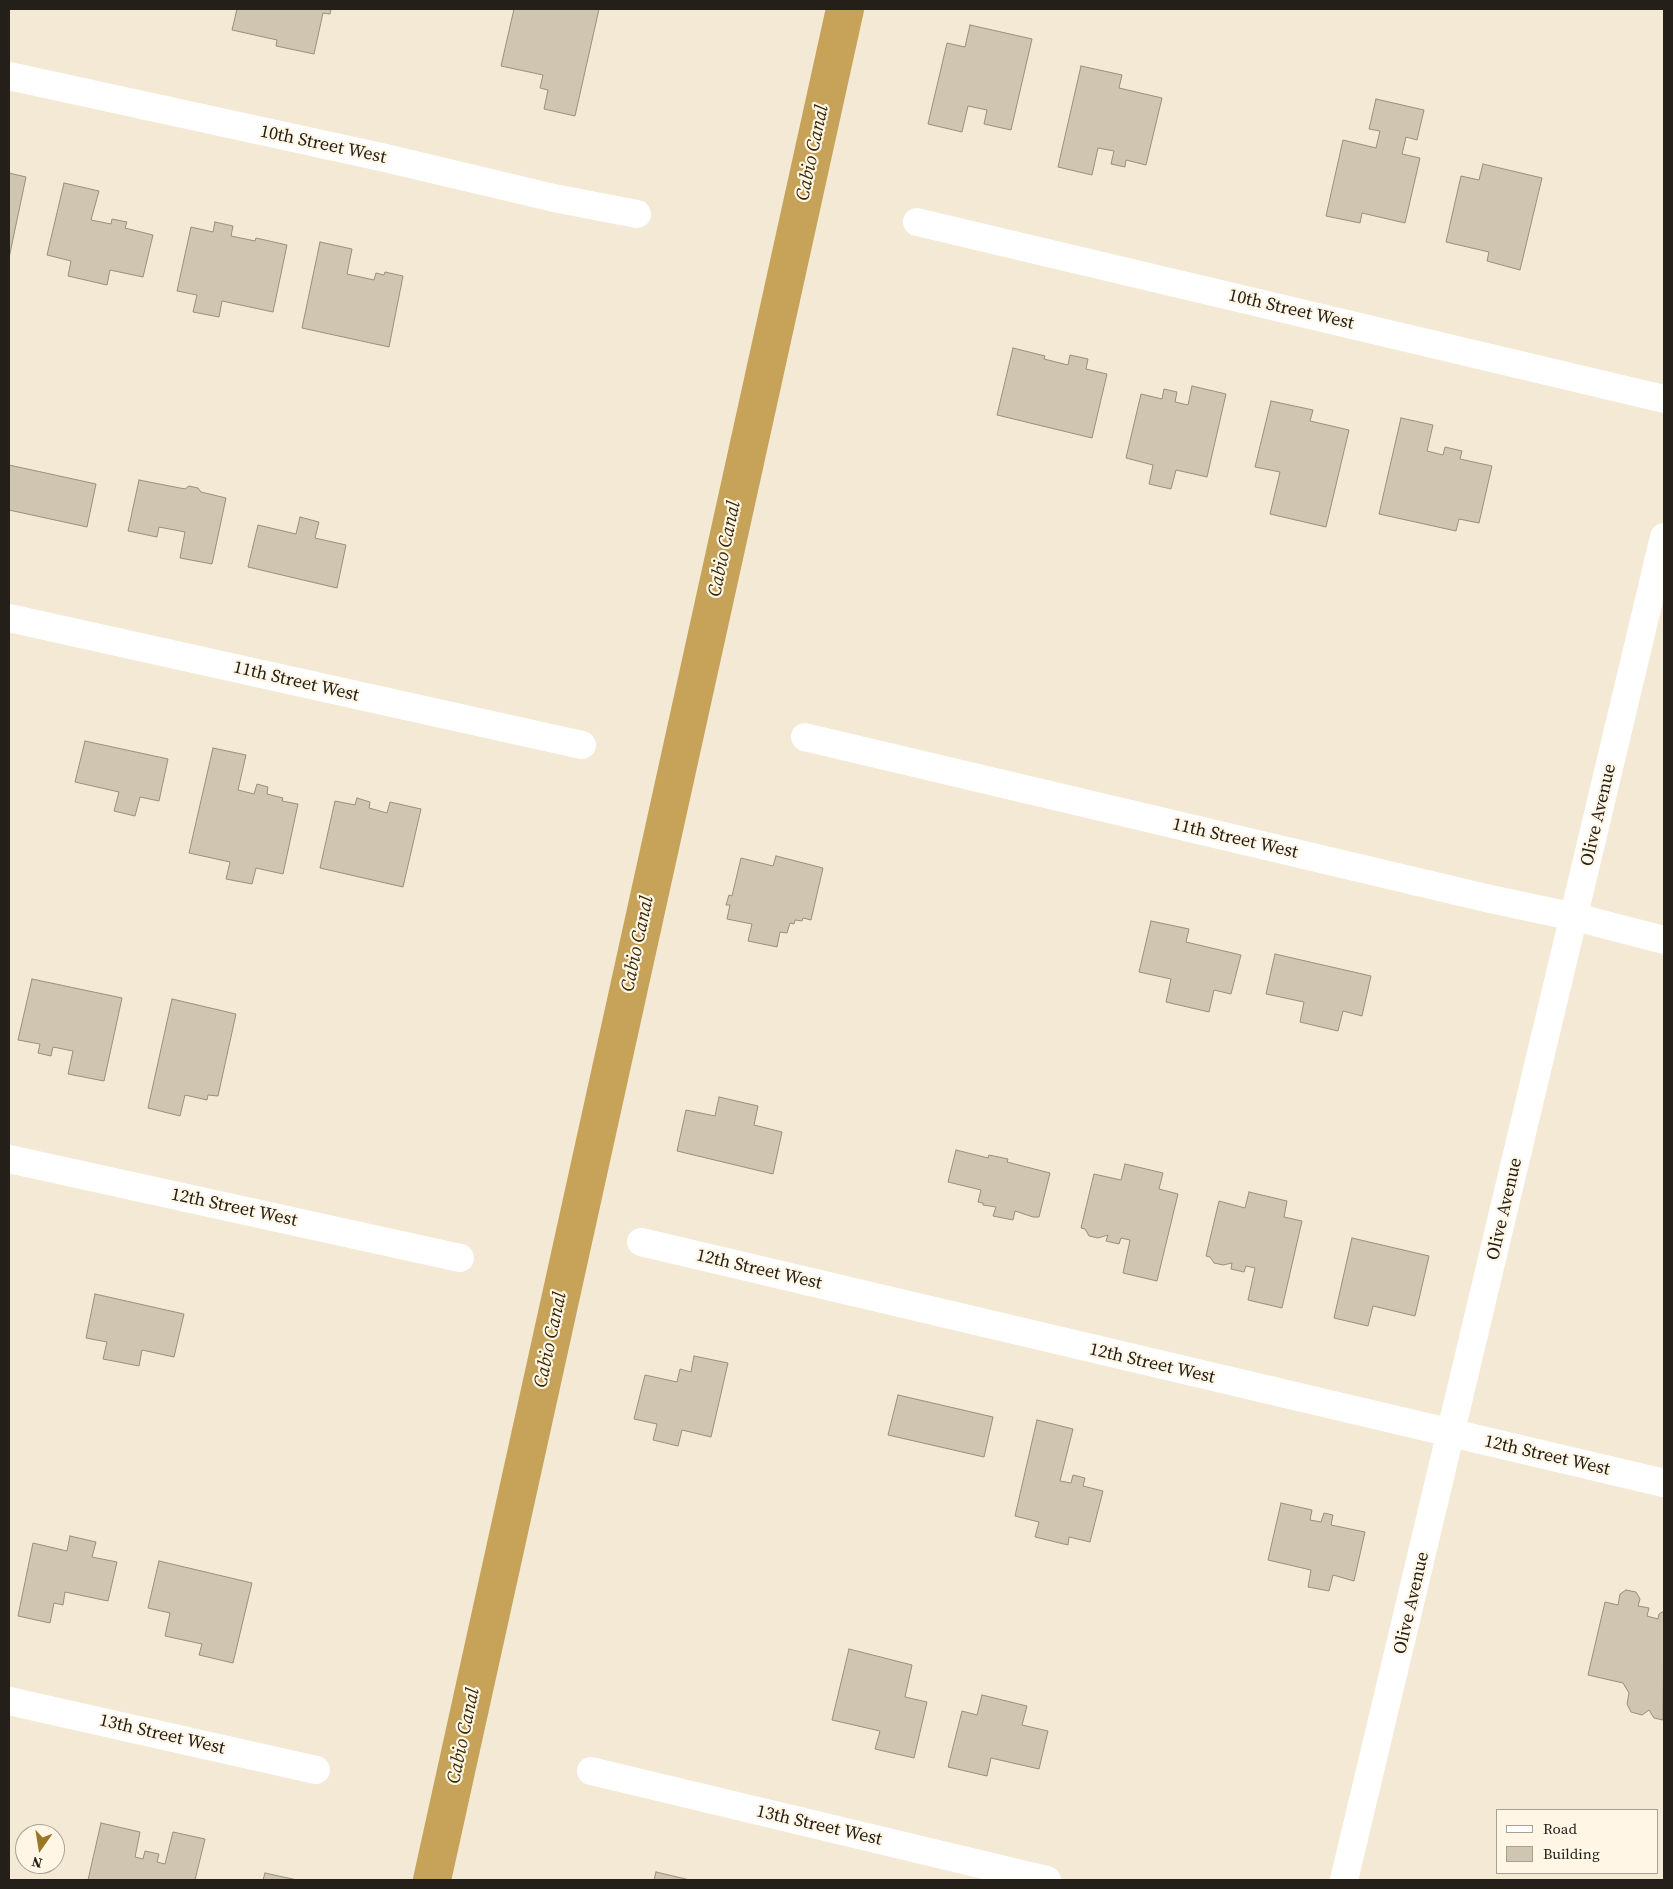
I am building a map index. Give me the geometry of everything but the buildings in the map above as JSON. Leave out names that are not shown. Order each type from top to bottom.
[{"type":"street","name":"10th Street West","points":[[9,76],[371,155],[554,198],[637,214]]},
{"type":"street","name":"10th Street West","points":[[917,222],[1664,399]]},
{"type":"street","name":"Olive Avenue","points":[[1344,1880],[1664,537]]},
{"type":"street","name":"11th Street West","points":[[9,618],[582,745]]},
{"type":"street","name":"11th Street West","points":[[805,737],[1574,917],[1664,940]]},
{"type":"street","name":"12th Street West","points":[[9,1159],[460,1258]]},
{"type":"street","name":"12th Street West","points":[[641,1242],[1664,1483]]},
{"type":"street","name":"13th Street West","points":[[9,1700],[316,1770]]},
{"type":"street","name":"13th Street West","points":[[591,1771],[1047,1880]]},
{"type":"waterway","name":"Cabio Canal","points":[[432,1880],[845,9]]}]
